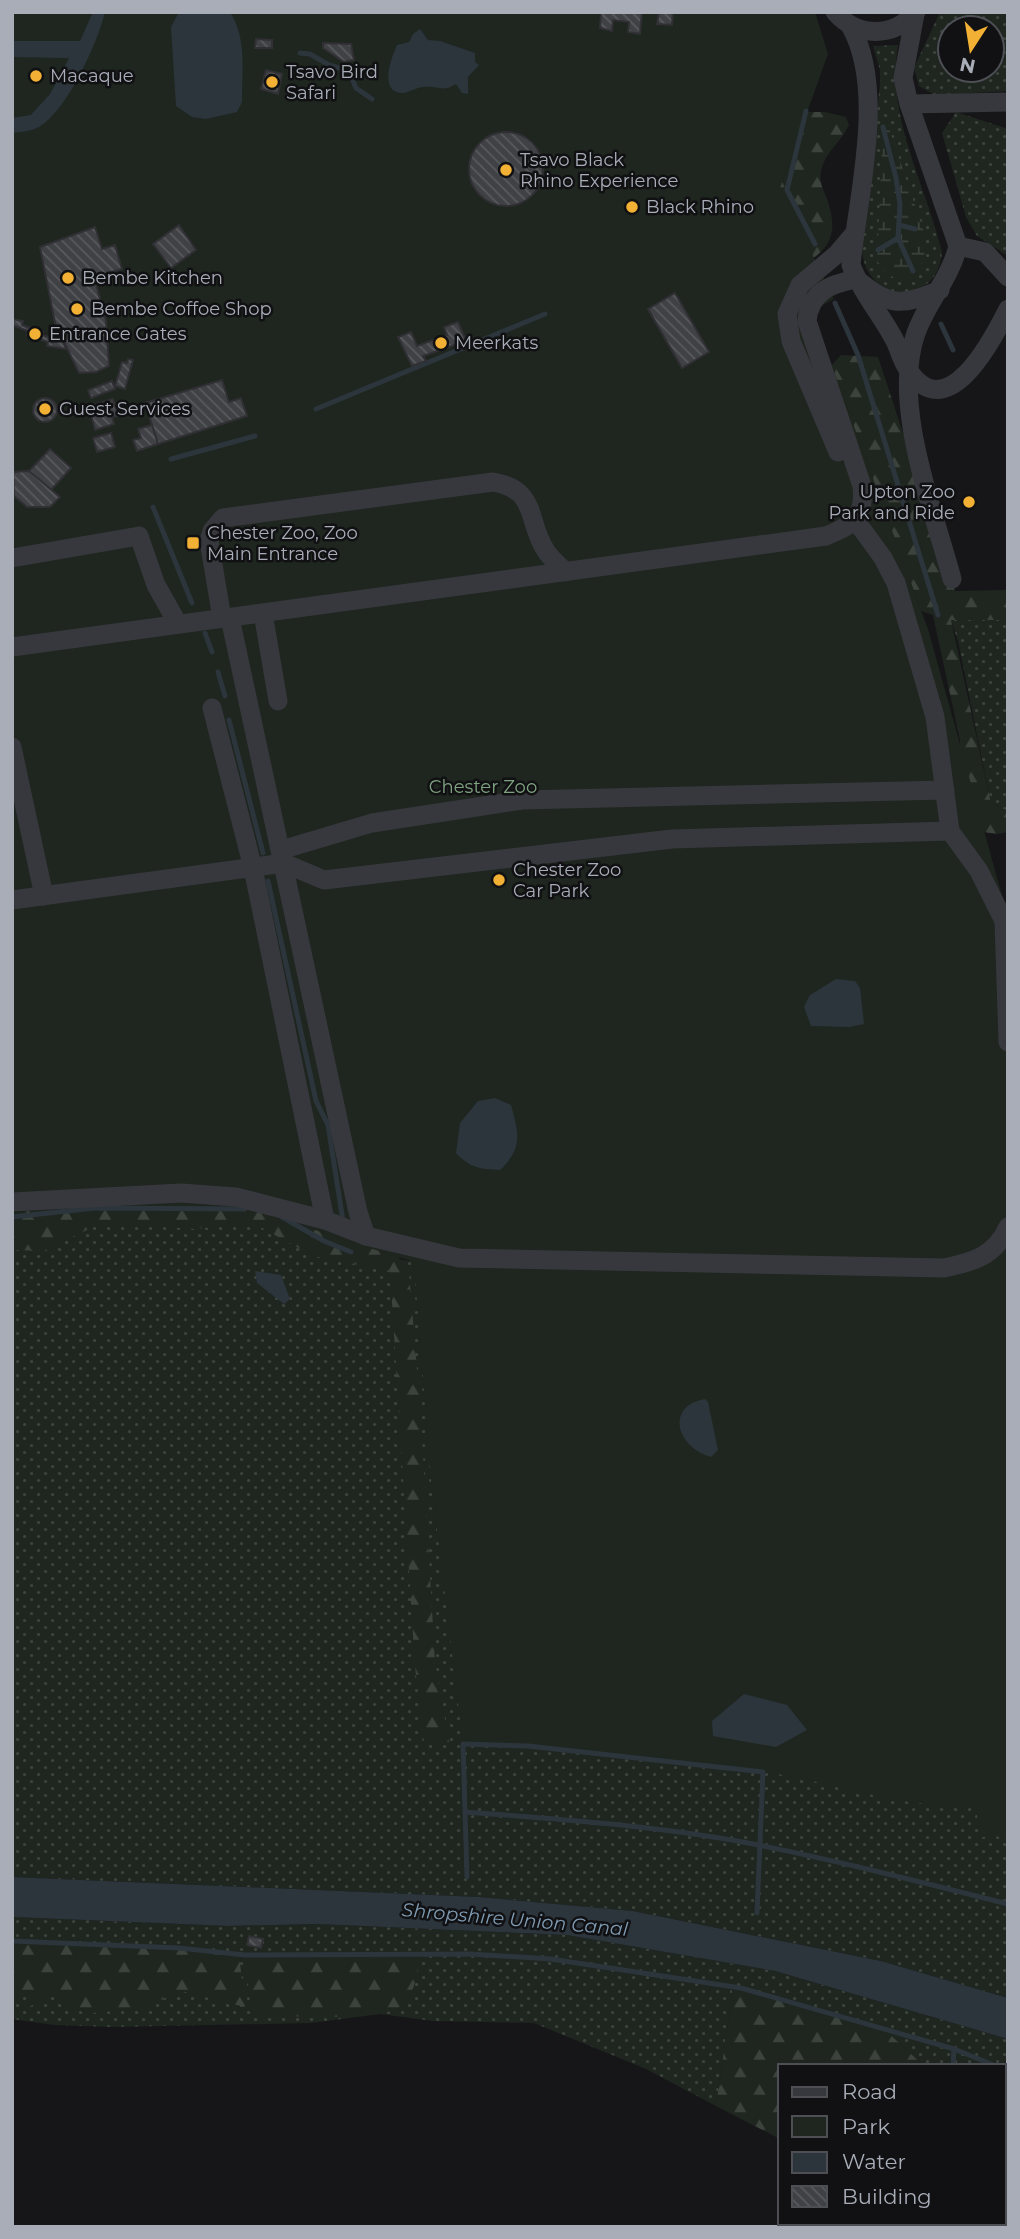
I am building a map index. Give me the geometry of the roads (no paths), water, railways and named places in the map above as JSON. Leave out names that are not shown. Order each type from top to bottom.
[{"type":"street","points":[[835,12],[851,27],[862,47],[869,94],[850,265],[894,339],[907,369],[923,385],[940,390],[954,386],[979,358],[1008,309]]},
{"type":"street","points":[[851,27],[874,33],[884,32],[905,23],[916,13]]},
{"type":"street","points":[[916,13],[904,79],[909,104],[958,246],[952,270],[916,331],[907,369],[911,424],[952,579]]},
{"type":"street","points":[[909,104],[1008,103]]},
{"type":"street","points":[[849,525],[853,512],[848,476],[791,341],[787,314],[800,285],[837,254],[854,234]]},
{"type":"street","points":[[958,246],[985,252],[1008,276]]},
{"type":"street","points":[[12,647],[826,537],[849,525],[864,505],[862,486],[807,321],[808,306],[832,283],[856,279],[892,303],[906,303],[940,290]]},
{"type":"street","points":[[366,1236],[358,1212],[282,856],[209,541],[212,531],[223,518],[501,484],[510,485],[521,494],[530,507],[546,551],[565,572]]},
{"type":"street","points":[[849,525],[883,558],[896,583],[935,716],[950,831],[979,871],[1004,921],[1008,1042]]},
{"type":"street","points":[[12,558],[139,536],[156,585],[178,624]]},
{"type":"street","points":[[263,613],[278,701]]},
{"type":"street","points":[[212,708],[253,868],[325,1220]]},
{"type":"street","points":[[12,747],[44,896]]},
{"type":"street","points":[[12,900],[253,868],[372,823],[522,800],[945,790]]},
{"type":"street","points":[[282,856],[324,880],[672,839],[950,831]]},
{"type":"street","points":[[12,1202],[181,1193],[236,1197],[325,1220],[366,1236],[459,1258],[944,1268],[978,1261],[1001,1243],[1008,1227]]},
{"type":"water","points":[[93,12],[105,12],[96,40],[80,75],[60,106],[50,119],[39,127],[12,133],[12,118],[31,115],[50,94],[69,58],[12,57],[12,41],[80,41]]},
{"type":"water","points":[[179,12],[230,12],[239,33],[242,56],[242,102],[237,112],[206,119],[192,117],[176,106],[171,27]]},
{"type":"water","points":[[420,29],[428,40],[440,41],[475,53],[475,62],[479,65],[468,77],[468,94],[462,93],[456,84],[444,88],[421,87],[402,93],[390,87],[389,73],[397,45],[409,42],[413,34]]},
{"type":"water","points":[[836,979],[855,981],[860,988],[864,1024],[849,1027],[811,1026],[804,1007],[810,995]]},
{"type":"water","points":[[495,1098],[511,1105],[517,1133],[513,1155],[500,1170],[476,1167],[456,1153],[460,1123],[478,1101]]},
{"type":"water","points":[[255,1271],[281,1275],[290,1299],[284,1304],[257,1283]]},
{"type":"water","points":[[705,1399],[708,1402],[718,1450],[711,1457],[690,1445],[680,1427],[684,1410],[692,1403]]},
{"type":"water","points":[[744,1694],[787,1705],[807,1730],[776,1747],[713,1736],[712,1721]]},
{"type":"water","name":"Shropshire Union Canal","points":[[12,1877],[479,1897],[633,1911],[881,1961],[1008,1998],[1008,2039],[775,1971],[567,1935],[317,1924],[228,1926],[12,1917]]},
{"type":"waterway","points":[[300,53],[310,54],[329,65],[349,71],[356,88],[372,99]]},
{"type":"waterway","points":[[806,111],[787,190],[815,244]]},
{"type":"waterway","points":[[883,127],[900,204],[898,238],[913,271]]},
{"type":"waterway","points":[[899,225],[915,229]]},
{"type":"waterway","points":[[878,250],[898,238]]},
{"type":"waterway","points":[[835,303],[858,355],[938,615]]},
{"type":"waterway","points":[[316,409],[545,314]]},
{"type":"waterway","points":[[941,324],[953,350]]},
{"type":"waterway","points":[[171,459],[255,436]]},
{"type":"waterway","points":[[153,507],[192,603]]},
{"type":"waterway","points":[[205,633],[212,652]]},
{"type":"waterway","points":[[218,672],[225,696]]},
{"type":"waterway","points":[[229,720],[263,853]]},
{"type":"waterway","points":[[268,881],[316,1101],[328,1125],[343,1221]]},
{"type":"waterway","points":[[12,1217],[95,1208],[245,1209]]},
{"type":"waterway","points":[[282,1217],[324,1241],[351,1252]]},
{"type":"waterway","points":[[467,1877],[463,1744],[528,1746],[763,1772],[757,1913]]},
{"type":"waterway","points":[[466,1812],[572,1820],[713,1837],[846,1864],[1008,1904]]},
{"type":"waterway","points":[[12,1941],[179,1948],[245,1955],[470,1954],[551,1959],[741,1988],[954,2049],[991,2064]]},
{"type":"waterway","points":[[953,2064],[954,2049]]},
{"type":"place","name":"Macaque","points":[[36,76]]},
{"type":"place","name":"Tsavo Bird Safari","points":[[272,82]]},
{"type":"place","name":"Tsavo Black Rhino Experience","points":[[506,170]]},
{"type":"place","name":"Black Rhino","points":[[632,207]]},
{"type":"place","name":"Bembe Kitchen","points":[[68,278]]},
{"type":"place","name":"Bembe Coffoe Shop","points":[[77,309]]},
{"type":"place","name":"Entrance Gates","points":[[35,334]]},
{"type":"place","name":"Meerkats","points":[[441,343]]},
{"type":"place","name":"Guest Services","points":[[45,409]]},
{"type":"place","name":"Upton Zoo Park and Ride","points":[[969,502]]},
{"type":"place","name":"Chester Zoo, Zoo Main Entrance","points":[[193,543]]},
{"type":"place","name":"Chester Zoo Car Park","points":[[499,880]]},
{"type":"park label","name":"Chester Zoo","points":[[483,787]]}]
